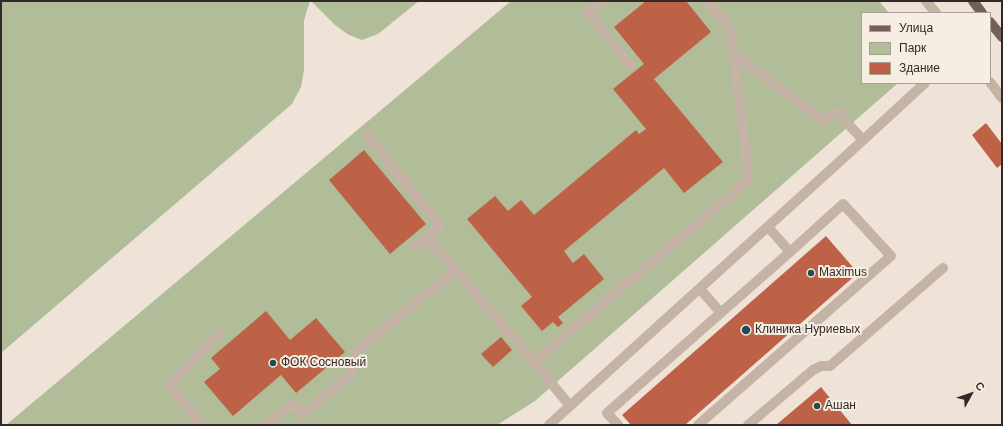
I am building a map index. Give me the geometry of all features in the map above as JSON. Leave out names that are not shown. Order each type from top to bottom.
[{"type":"main road","points":[[973,1],[981,12]]},
{"type":"main road","points":[[991,23],[1002,38]]},
{"type":"street","points":[[602,1],[588,12],[631,66]]},
{"type":"street","points":[[534,362],[748,180],[730,28],[707,1]]},
{"type":"street","points":[[926,1],[935,12]]},
{"type":"street","points":[[734,54],[823,120],[837,112],[863,140]]},
{"type":"street","points":[[991,83],[1002,98]]},
{"type":"street","points":[[549,425],[924,84]]},
{"type":"street","points":[[367,135],[440,226],[414,247]]},
{"type":"street","points":[[618,425],[607,413],[843,204],[891,256],[698,425]]},
{"type":"street","points":[[768,227],[790,252]]},
{"type":"street","points":[[427,237],[570,406]]},
{"type":"street","points":[[748,425],[813,370],[821,366],[830,366],[943,268]]},
{"type":"street","points":[[268,425],[292,404],[302,415],[351,374],[358,350],[456,270]]},
{"type":"street","points":[[700,289],[721,313]]},
{"type":"street","points":[[202,425],[169,385],[220,333]]},
{"type":"green space","points":[[1,1],[310,1],[304,21],[304,70],[301,87],[292,104],[1,353]]},
{"type":"green space","points":[[311,1],[419,1],[378,34],[362,40],[349,35],[335,25]]},
{"type":"green space","points":[[511,1],[879,1],[888,12],[861,12],[861,84],[897,84],[535,401],[497,425],[6,425]]},
{"type":"building","points":[[646,1],[686,1],[711,32],[654,79],[723,162],[684,193],[664,168],[564,251],[573,263],[584,254],[604,279],[558,317],[563,323],[558,327],[553,322],[542,331],[521,306],[532,297],[467,219],[495,196],[508,211],[521,200],[534,215],[636,130],[639,134],[646,129],[613,89],[644,64],[614,27]]},
{"type":"building","points":[[986,123],[1002,144],[1002,164],[997,168],[972,135]]},
{"type":"building","points":[[364,150],[426,224],[390,254],[329,180]]},
{"type":"building","points":[[826,236],[858,273],[685,425],[631,425],[622,415]]},
{"type":"building","name":"ФОК Сосновый","points":[[266,311],[290,340],[316,318],[345,352],[296,393],[281,375],[233,416],[204,382],[220,369],[211,358]]},
{"type":"building","points":[[501,337],[512,350],[493,367],[481,354]]},
{"type":"building","name":"Ашан","points":[[821,387],[852,425],[776,425]]},
{"type":"place","name":"Maximus","points":[[811,273]]},
{"type":"place","name":"Клиника Нуриевых","points":[[746,330]]},
{"type":"place","name":"ФОК Сосновый","points":[[273,363]]},
{"type":"place","name":"Ашан","points":[[817,406]]}]
